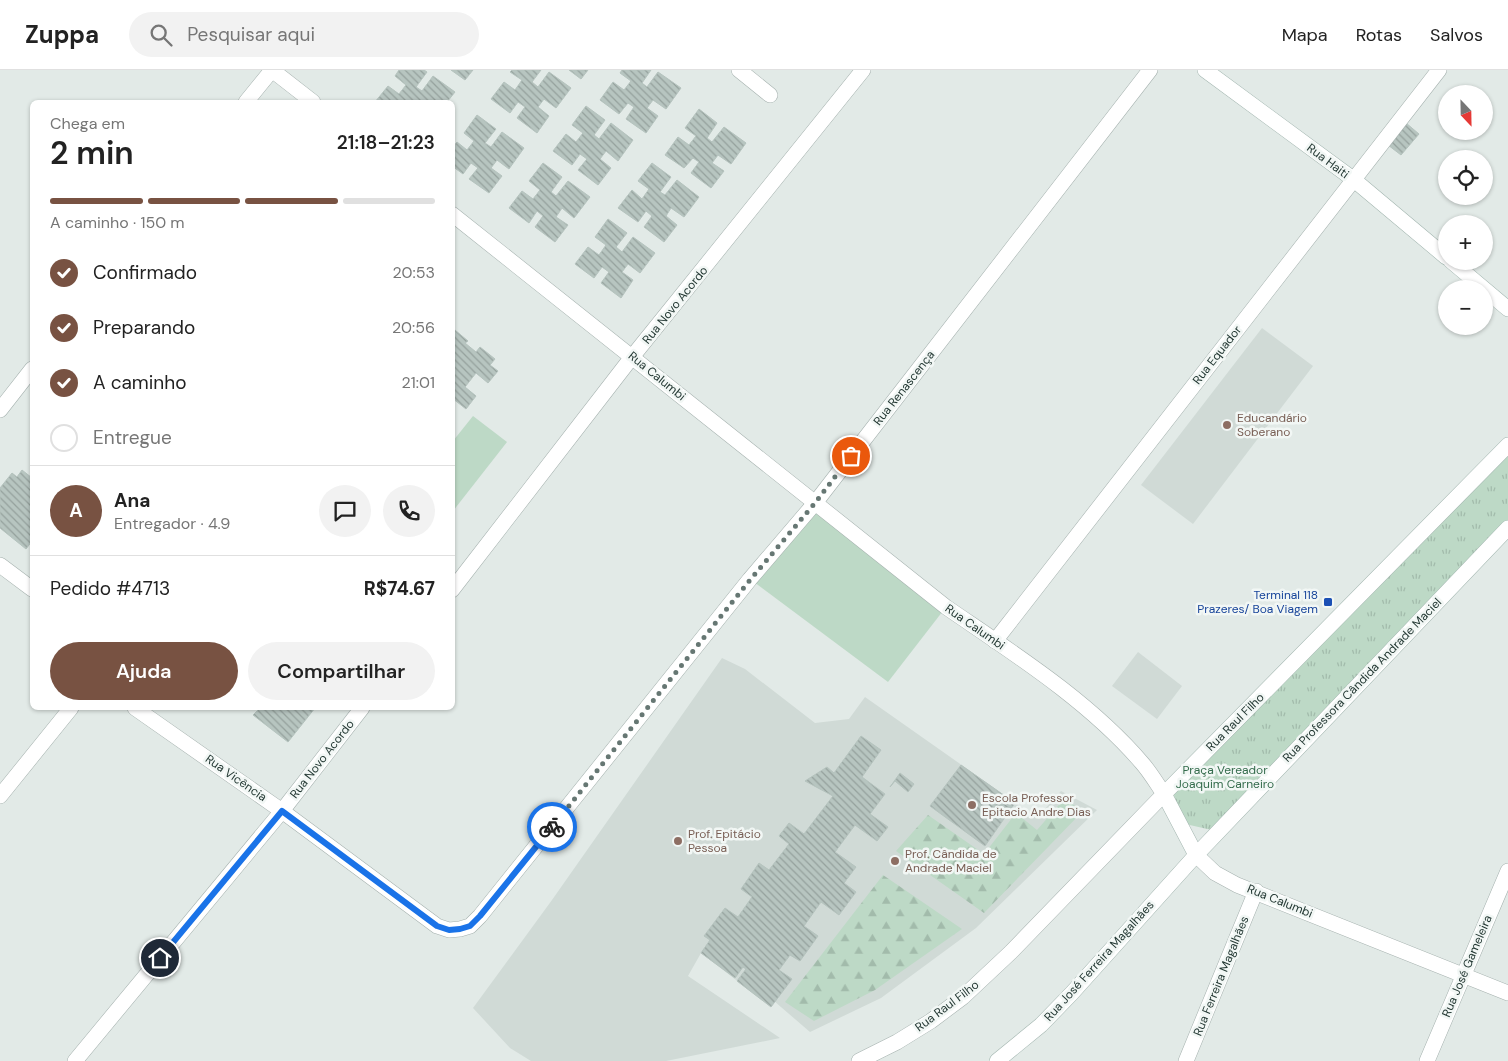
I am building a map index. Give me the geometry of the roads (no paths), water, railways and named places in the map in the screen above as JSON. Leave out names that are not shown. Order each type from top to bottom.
[{"type":"street","points":[[248,100],[272,70],[310,100]]},
{"type":"street","points":[[739,70],[770,95]]},
{"type":"street","name":"Rua Novo Acordo","points":[[455,586],[632,357],[863,70]]},
{"type":"street","name":"Rua Renascença","points":[[460,929],[470,926],[480,916],[750,580],[815,503],[1150,70]]},
{"type":"street","name":"Rua Haiti","points":[[1205,70],[1353,179],[1438,250]]},
{"type":"street","name":"Rua Equador","points":[[995,641],[1439,70]]},
{"type":"street","name":"Rua Calumbi","points":[[455,216],[946,607],[1077,701],[1105,724],[1143,764],[1164,794],[1196,855],[1216,873],[1237,885],[1508,993]]},
{"type":"street","points":[[1462,270],[1508,309]]},
{"type":"street","points":[[0,410],[30,372]]},
{"type":"street","name":"Rua Raul Filho","points":[[859,1061],[914,1032],[930,1021],[963,997],[1011,952],[1508,445]]},
{"type":"street","name":"Rua Professora Cândida Andrade Maciel","points":[[1196,855],[1508,528]]},
{"type":"street","points":[[0,564],[30,586]]},
{"type":"street","points":[[0,796],[69,710]]},
{"type":"street","name":"Rua Vicência","points":[[138,710],[282,811],[437,926],[449,930],[460,929]]},
{"type":"street","name":"Rua Novo Acordo","points":[[75,1061],[282,811],[360,710]]},
{"type":"street","name":"Rua José Ferreira Magalhães","points":[[998,1061],[1041,1025],[1060,1006],[1196,855]]},
{"type":"street","name":"Rua José Gameleira","points":[[1427,1061],[1508,871]]},
{"type":"street","name":"Rua Ferreira Magalhães","points":[[1186,1061],[1256,891]]},
{"type":"place","name":"Educandário Soberano","points":[[1227,425]]},
{"type":"place","name":"Terminal 118 Prazeres/ Boa Viagem","points":[[1328,602]]},
{"type":"place","name":"Escola Professor Epitacio Andre Dias","points":[[972,805]]},
{"type":"place","name":"Prof. Epitácio Pessoa","points":[[678,841]]},
{"type":"place","name":"Prof. Cândida de Andrade Maciel","points":[[895,861]]},
{"type":"park label","name":"Praça Vereador Joaquim Carneiro","points":[[1225,777]]}]
